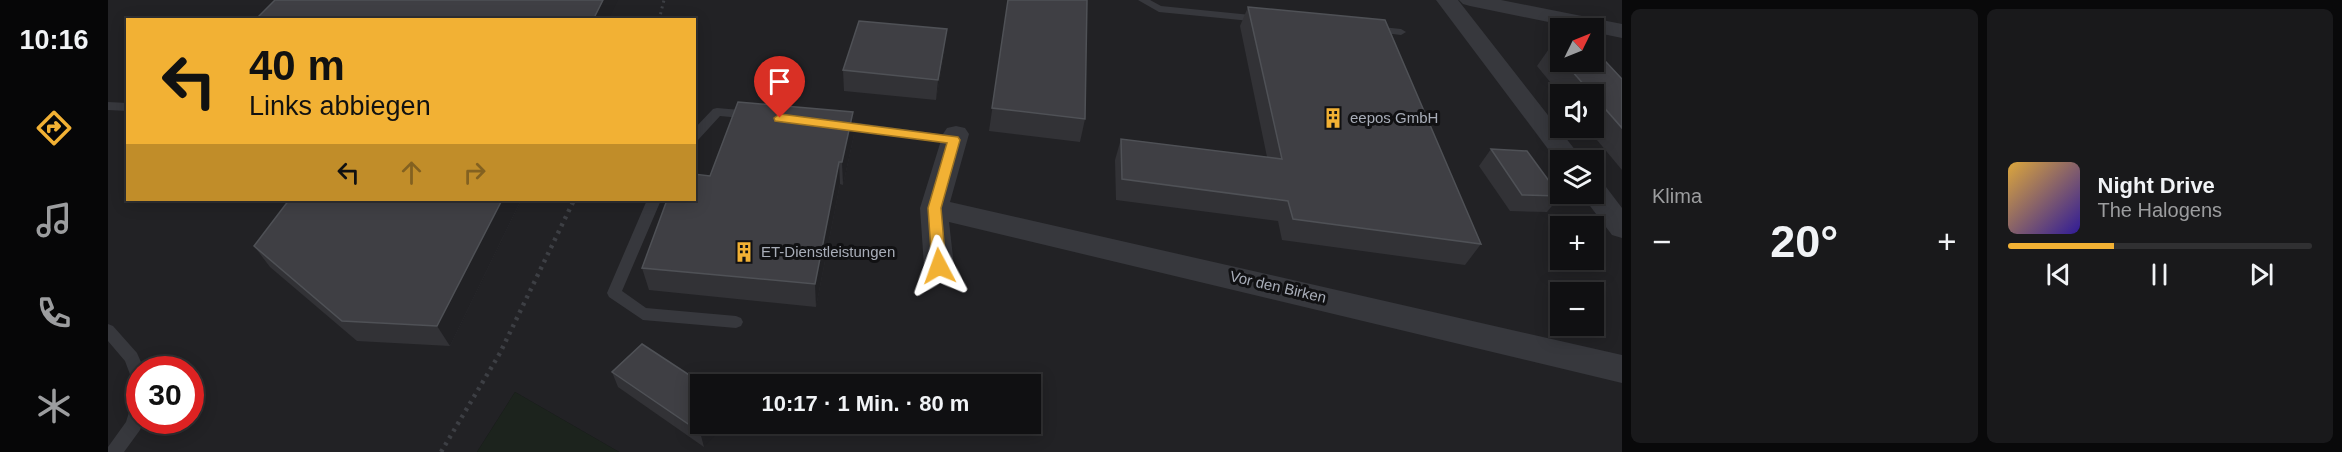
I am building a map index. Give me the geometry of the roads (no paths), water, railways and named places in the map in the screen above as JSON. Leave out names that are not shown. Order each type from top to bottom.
[{"type":"street","points":[[1447,0],[1562,150]]},
{"type":"street","points":[[1470,0],[1622,31]]},
{"type":"street","points":[[939,266],[934,208],[955,137]]},
{"type":"street","points":[[1604,204],[1622,228]]},
{"type":"street","name":"Vor den Birken","points":[[934,208],[1622,369]]},
{"type":"lane","points":[[1143,0],[1160,9],[1274,20]]},
{"type":"lane","points":[[1355,27],[1401,32]]},
{"type":"lane","points":[[108,106],[126,107]]},
{"type":"lane","points":[[696,135],[717,112],[763,116]]},
{"type":"lane","points":[[821,122],[955,137]]},
{"type":"lane","points":[[654,201],[614,293],[643,314],[736,322]]},
{"type":"lane","points":[[108,330],[130,356]]},
{"type":"lane","points":[[114,452],[127,434]]},
{"type":"place","name":"eepos GmbH","points":[[1333,118]]},
{"type":"place","name":"ET-Dienstleistungen","points":[[744,252]]}]
